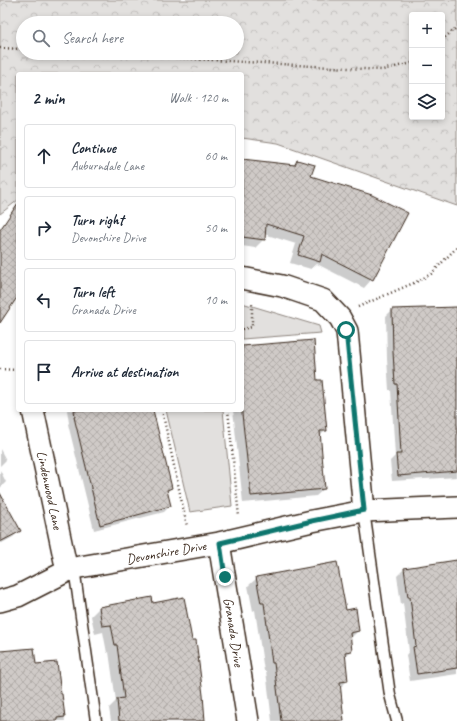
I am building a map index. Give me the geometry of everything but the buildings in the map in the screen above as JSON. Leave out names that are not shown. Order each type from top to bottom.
[{"type":"street","points":[[244,278],[282,286],[323,300],[340,318],[346,330],[364,510]]},
{"type":"street","name":"Lindenwood Lane","points":[[33,412],[70,569]]},
{"type":"street","name":"Devonshire Drive","points":[[0,601],[18,596],[70,569],[220,543],[364,510],[457,507]]},
{"type":"street","name":"Granada Drive","points":[[220,543],[248,721]]},
{"type":"lane","points":[[364,510],[390,695],[397,721]]},
{"type":"lane","points":[[70,569],[96,721]]},
{"type":"path","points":[[445,37],[457,27]]},
{"type":"path","points":[[0,48],[16,49]]},
{"type":"path","points":[[211,60],[382,70],[409,64]]},
{"type":"path","points":[[340,318],[359,307],[431,274],[457,247]]},
{"type":"path","points":[[247,301],[259,303]]},
{"type":"path","points":[[244,328],[252,326],[252,302]]},
{"type":"path","points":[[0,369],[16,370]]},
{"type":"path","points":[[162,412],[187,526]]},
{"type":"path","points":[[228,412],[239,518]]},
{"type":"green space","points":[[0,0],[457,0],[457,206],[278,143],[244,138],[244,72],[16,72],[16,202],[0,214]]},
{"type":"green space","points":[[244,304],[319,326],[321,333],[244,339]]},
{"type":"green space","points":[[166,412],[223,412],[232,506],[190,512]]},
{"type":"route","points":[[225,577],[220,543],[364,510],[346,330]]}]
